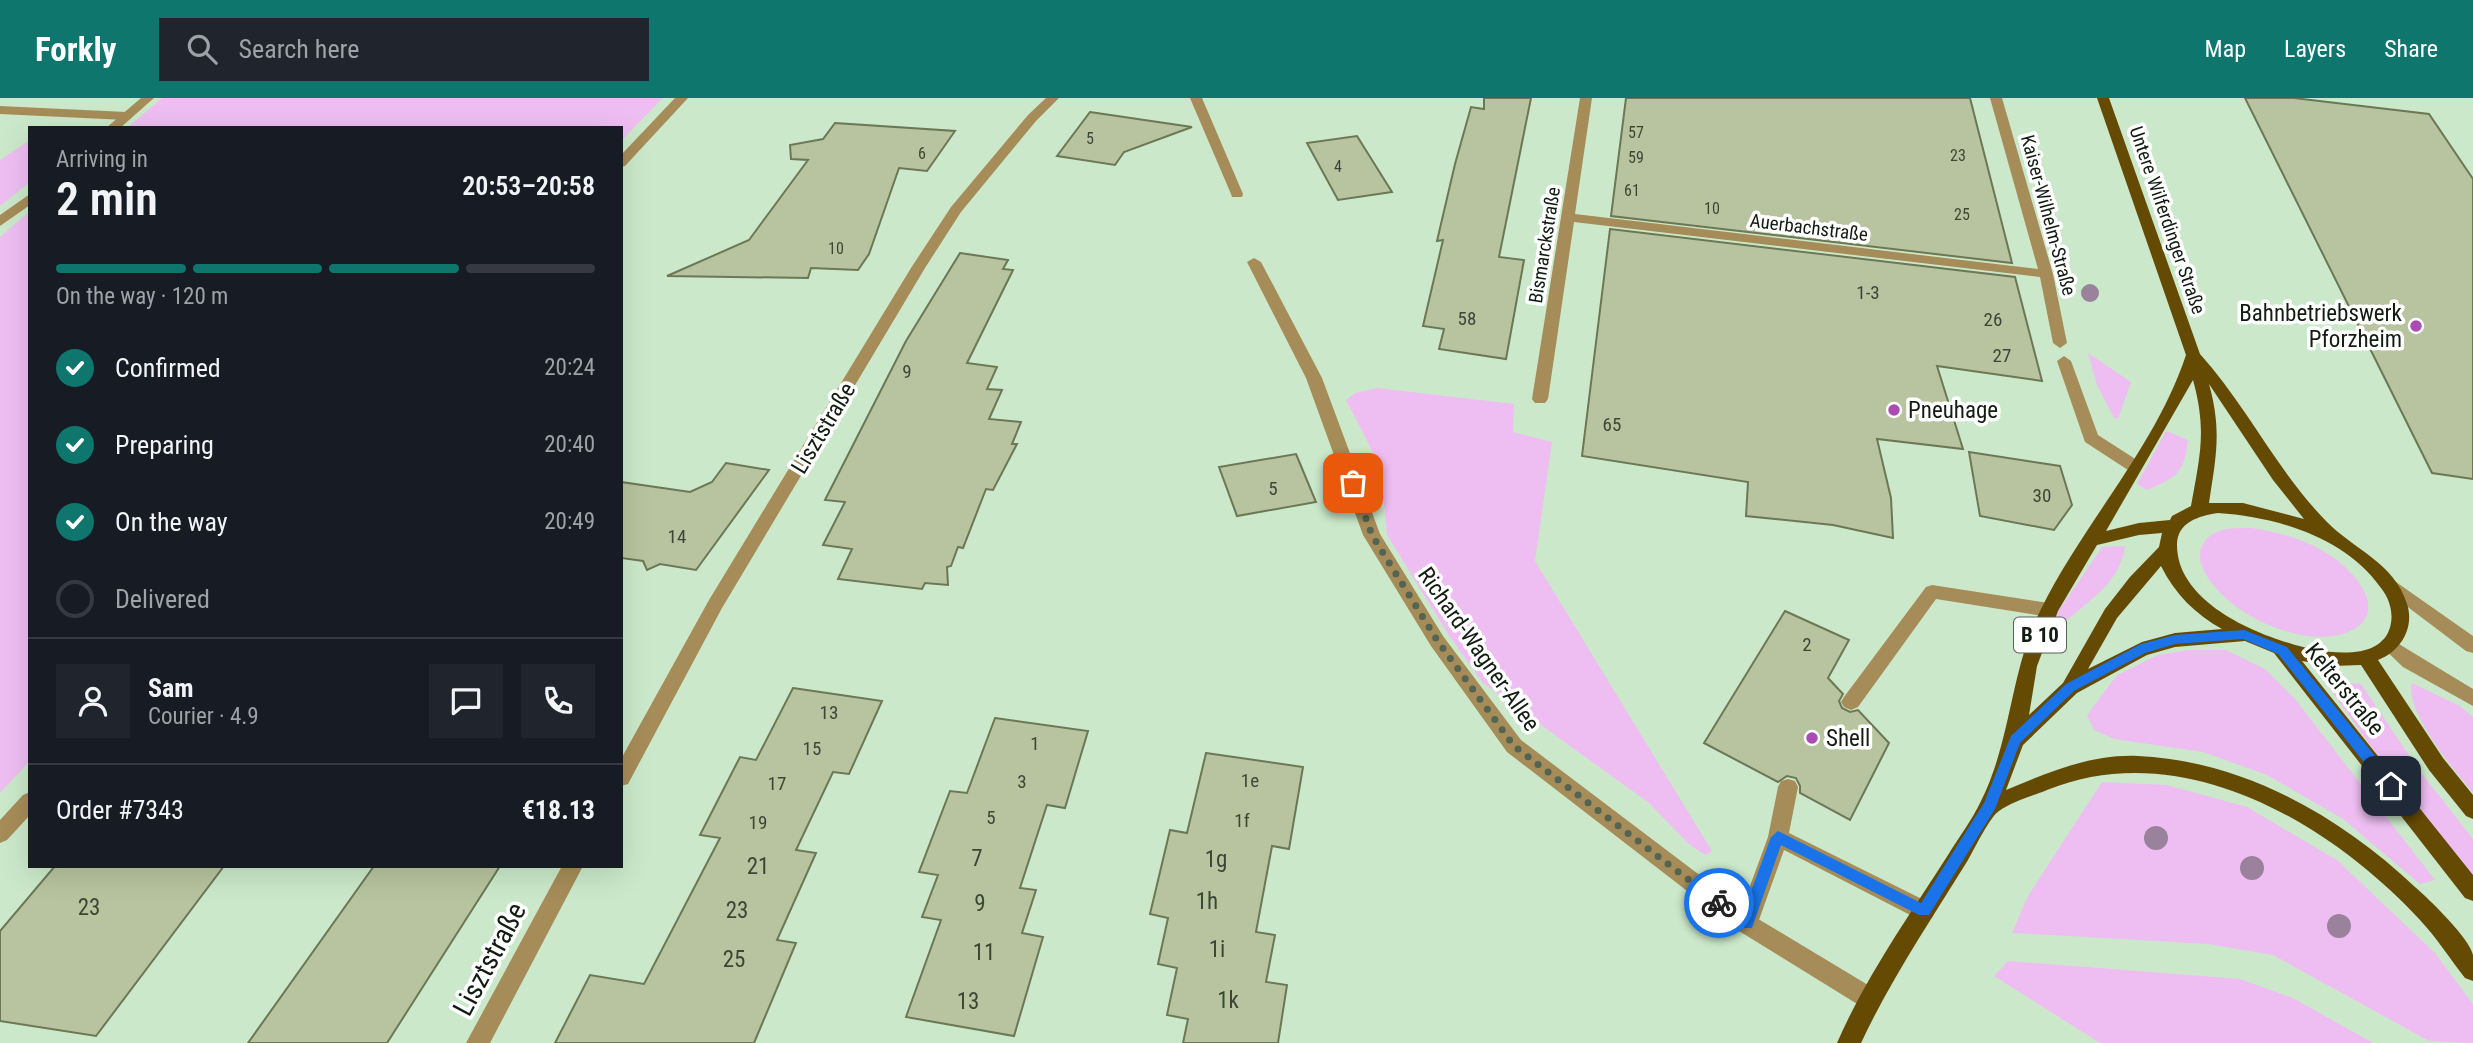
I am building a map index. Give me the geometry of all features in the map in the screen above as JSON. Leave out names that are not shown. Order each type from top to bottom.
[{"type":"main road","name":"Untere Wilferdinger Straße","points":[[2104,98],[2193,355],[2208,407],[2211,436],[2199,512]]},
{"type":"main road","name":"Untere Wilferdinger Straße","points":[[2193,355],[2221,387],[2274,471],[2332,536]]},
{"type":"main road","name":"B 10","points":[[1849,1043],[1870,999],[1990,805],[2015,740],[2028,666],[2049,610],[2184,383],[2193,355]]},
{"type":"main road","points":[[2220,507],[2275,513],[2332,536],[2362,557],[2386,581],[2397,599],[2402,617],[2399,633],[2389,645],[2366,657],[2341,660],[2282,650],[2223,622],[2189,594],[2170,564],[2168,537],[2175,526],[2189,515],[2199,512],[2220,507]]},
{"type":"main road","points":[[2092,540],[2138,529],[2175,526]]},
{"type":"main road","name":"B 10","points":[[2070,688],[2102,624],[2134,580],[2168,550]]},
{"type":"main road","name":"B 10","points":[[2015,740],[2070,688],[2141,649],[2175,640],[2244,634]]},
{"type":"main road","name":"Kelterstraße","points":[[2282,650],[2473,891]]},
{"type":"main road","name":"Kelterstraße","points":[[2366,657],[2436,764],[2473,810]]},
{"type":"main road","points":[[1990,805],[2087,769],[2131,764],[2190,771],[2251,788],[2295,808],[2331,830],[2381,869],[2425,909],[2473,971]]},
{"type":"street","points":[[114,126],[148,98]]},
{"type":"street","points":[[623,161],[682,98]]},
{"type":"street","name":"Lisztstraße","points":[[623,774],[715,605],[918,268],[956,210],[1032,118],[1053,98]]},
{"type":"street","points":[[1196,98],[1237,194]]},
{"type":"street","name":"Bismarckstraße","points":[[1541,399],[1586,98]]},
{"type":"street","name":"Kaiser-Wilhelm-Straße","points":[[1996,98],[2046,274],[2060,343]]},
{"type":"street","points":[[0,110],[126,116]]},
{"type":"street","points":[[0,222],[28,200]]},
{"type":"street","name":"Auerbachstraße","points":[[1567,217],[2046,274]]},
{"type":"street","name":"Richard-Wagner-Allee","points":[[1254,262],[1314,378],[1372,535],[1437,640],[1514,746],[1747,924],[1870,999]]},
{"type":"street","points":[[2064,361],[2091,438],[2134,466]]},
{"type":"street","points":[[2386,581],[2473,646]]},
{"type":"street","points":[[1851,702],[1932,592],[2049,610]]},
{"type":"street","points":[[2389,645],[2410,662],[2473,698]]},
{"type":"street","points":[[1747,924],[1778,837],[1788,787]]},
{"type":"street","points":[[0,834],[28,803]]},
{"type":"street","points":[[1778,837],[1924,911]]},
{"type":"street","name":"Lisztstraße","points":[[478,1043],[572,868]]},
{"type":"shaded area","points":[[162,98],[663,98],[623,139],[623,126],[129,126]]},
{"type":"shaded area","points":[[28,141],[28,184],[0,206],[0,160]]},
{"type":"shaded area","points":[[28,213],[28,763],[0,793],[0,237]]},
{"type":"shaded area","points":[[2088,353],[2131,382],[2118,419],[2114,418],[2097,385]]},
{"type":"shaded area","points":[[1377,388],[1514,404],[1513,432],[1552,442],[1535,561],[1712,851],[1705,855],[1689,844],[1649,803],[1483,683],[1448,634],[1387,535],[1381,468],[1346,400],[1355,393]]},
{"type":"shaded area","points":[[2166,431],[2188,440],[2184,460],[2177,473],[2147,490],[2137,484]]},
{"type":"shaded area","points":[[2252,528],[2306,542],[2342,564],[2364,590],[2368,605],[2366,616],[2360,625],[2334,636],[2301,635],[2260,621],[2228,600],[2203,568],[2200,556],[2202,545],[2211,535],[2220,531]]},
{"type":"shaded area","points":[[2125,546],[2118,569],[2095,597],[2066,621],[2055,616],[2102,547]]},
{"type":"shaded area","points":[[2188,650],[2226,650],[2265,669],[2295,699],[2435,880],[2420,884],[2343,819],[2267,775],[2203,752],[2114,739],[2094,730],[2087,715],[2117,675],[2158,655]]},
{"type":"shaded area","points":[[2324,681],[2361,684],[2419,770],[2473,839],[2473,876],[2385,766]]},
{"type":"shaded area","points":[[2412,683],[2460,706],[2473,717],[2473,793],[2423,724],[2412,695]]},
{"type":"shaded area","points":[[2102,782],[2167,785],[2247,807],[2337,860],[2435,953],[2473,1004],[2473,1043],[2429,1041],[2273,955],[2208,944],[2012,933],[2028,896]]},
{"type":"shaded area","points":[[2008,961],[2240,979],[2293,998],[2373,1043],[2100,1043],[1994,976]]},
{"type":"building","points":[[1484,98],[1531,98],[1499,257],[1524,260],[1506,359],[1439,349],[1444,329],[1423,326],[1443,240],[1437,241],[1455,164],[1471,107],[1484,109]]},
{"type":"building","points":[[1626,98],[1970,98],[2012,263],[1611,216]]},
{"type":"building","name":"Bahnbetriebswerk Pforzheim","points":[[2245,98],[2294,98],[2429,114],[2473,179],[2473,479],[2432,473]]},
{"type":"building","points":[[1090,112],[1192,127],[1124,152],[1115,165],[1057,156]]},
{"type":"building","points":[[835,123],[955,131],[927,171],[899,168],[869,254],[858,270],[811,268],[808,278],[667,276],[749,240],[808,160],[791,159],[790,145],[823,139]]},
{"type":"building","points":[[1357,136],[1392,192],[1338,200],[1307,143]]},
{"type":"building","points":[[1610,229],[2015,277],[2042,381],[1937,366],[1963,449],[1877,439],[1891,498],[1893,538],[1833,525],[1746,516],[1748,482],[1582,456]]},
{"type":"building","points":[[960,253],[1008,260],[1003,269],[1013,270],[967,363],[997,367],[987,389],[1002,390],[989,419],[1021,422],[1012,444],[1017,444],[993,490],[986,489],[963,548],[958,547],[951,566],[947,567],[948,585],[925,583],[922,589],[838,579],[852,549],[823,545],[845,502],[825,500],[906,341]]},
{"type":"building","points":[[1969,452],[2060,466],[2072,505],[2054,530],[1980,516]]},
{"type":"building","points":[[1296,454],[1316,502],[1237,516],[1219,467]]},
{"type":"building","points":[[726,463],[769,470],[696,570],[660,564],[647,570],[643,561],[623,558],[623,482],[690,492],[712,482]]},
{"type":"building","points":[[1785,611],[1849,640],[1828,678],[1843,694],[1839,701],[1842,708],[1850,712],[1858,710],[1889,743],[1850,820],[1800,793],[1796,778],[1787,776],[1778,782],[1704,743]]},
{"type":"building","points":[[793,688],[882,701],[849,774],[833,772],[796,850],[816,853],[777,940],[796,943],[754,1043],[555,1043],[590,975],[644,984],[720,838],[700,835],[740,757],[756,760]]},
{"type":"building","points":[[995,718],[1088,731],[1065,808],[1047,805],[1020,888],[1036,890],[1022,933],[1043,937],[1014,1036],[906,1017],[941,920],[922,917],[938,875],[919,872],[950,791],[967,793]]},
{"type":"building","points":[[1206,753],[1303,767],[1289,849],[1272,846],[1256,932],[1275,935],[1266,982],[1287,985],[1278,1043],[1183,1043],[1188,1019],[1167,1015],[1177,968],[1158,964],[1168,918],[1150,914],[1170,830],[1187,833]]},
{"type":"building","points":[[53,868],[222,868],[96,1036],[0,1021],[0,931]]},
{"type":"building","points":[[373,868],[499,868],[387,1043],[248,1043]]},
{"type":"way so far","points":[[1353,483],[1372,535],[1437,640],[1514,746],[1719,903]]},
{"type":"place","name":"Bahnbetriebswerk Pforzheim","points":[[2416,326]]},
{"type":"place","name":"Pneuhage","points":[[1894,410]]},
{"type":"place","name":"Shell","points":[[1812,738]]},
{"type":"route","points":[[1719,903],[1747,924],[1778,837],[1924,911],[1990,805],[2015,740],[2070,688],[2141,649],[2175,640],[2244,634],[2282,650],[2391,786]]}]
